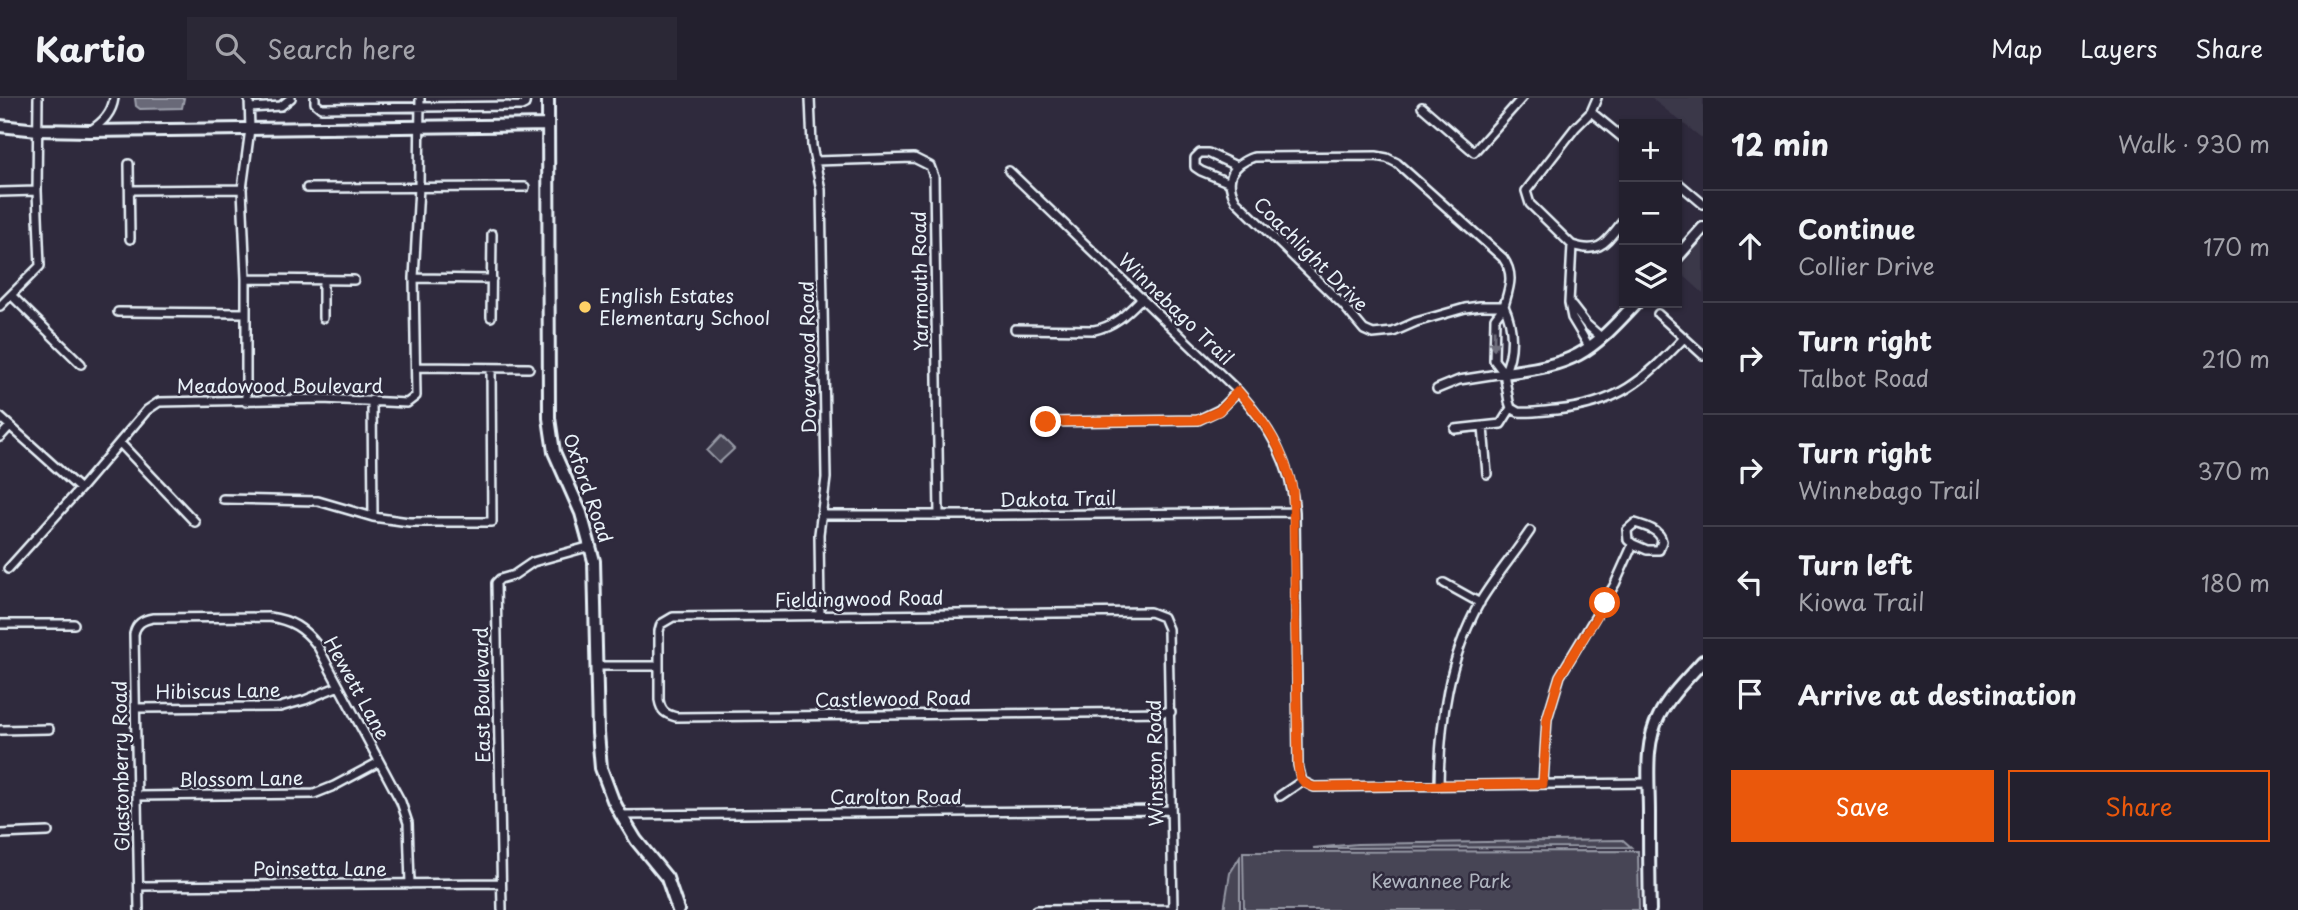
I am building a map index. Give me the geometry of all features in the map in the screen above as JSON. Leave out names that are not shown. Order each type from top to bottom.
[{"type":"street","points":[[0,306],[40,267],[37,191],[38,98]]},
{"type":"street","points":[[246,401],[246,279],[242,189],[250,128],[249,98]]},
{"type":"street","points":[[250,108],[281,106],[291,98]]},
{"type":"street","points":[[315,98],[315,103],[321,108],[521,106],[525,104],[526,98]]},
{"type":"street","name":"Meadowood Boulevard","points":[[8,569],[147,410],[159,402],[322,399],[407,403],[416,396],[414,278],[420,98]]},
{"type":"street","name":"Oxford Road","points":[[548,98],[550,436],[557,462],[581,513],[591,545],[595,578],[600,760],[606,784],[621,815],[636,840],[667,877],[678,910]]},
{"type":"street","name":"Doverwood Road","points":[[810,98],[810,131],[821,190],[822,240],[826,478],[819,534],[820,615]]},
{"type":"street","points":[[1422,107],[1475,152],[1522,98]]},
{"type":"street","points":[[1597,98],[1591,112],[1575,128],[1526,191],[1530,204],[1572,245],[1587,250],[1603,245],[1619,226]]},
{"type":"street","points":[[89,131],[107,117],[114,101]]},
{"type":"street","points":[[1591,112],[1619,135]]},
{"type":"street","points":[[0,126],[89,131],[548,125]]},
{"type":"street","points":[[1236,166],[1208,153],[1200,153],[1195,158],[1195,167],[1230,183],[1236,166],[1254,157],[1376,156],[1397,163],[1507,265],[1511,272],[1511,283],[1504,306],[1494,318],[1494,360],[1504,373],[1508,402],[1511,408],[1518,412],[1569,409],[1594,404],[1617,395],[1654,369],[1684,338]]},
{"type":"street","name":"Yarmouth Road","points":[[815,161],[915,158],[930,166],[934,177],[939,514]]},
{"type":"street","points":[[129,163],[130,239]]},
{"type":"street","name":"Winnebago Trail","points":[[1009,172],[1238,391],[1276,441],[1290,477],[1295,512],[1298,765],[1302,781]]},
{"type":"street","name":"Coachlight Drive","points":[[1230,183],[1230,191],[1236,201],[1343,305],[1364,330],[1373,334],[1393,332],[1416,322],[1465,308],[1504,306]]},
{"type":"street","points":[[1682,186],[1703,204]]},
{"type":"street","points":[[307,188],[525,187]]},
{"type":"street","points":[[131,190],[242,189]]},
{"type":"street","points":[[0,192],[37,191]]},
{"type":"street","points":[[1682,251],[1703,228]]},
{"type":"street","points":[[491,317],[492,234]]},
{"type":"street","points":[[1572,245],[1569,303],[1572,318],[1591,349]]},
{"type":"street","points":[[414,278],[492,279]]},
{"type":"street","points":[[246,279],[354,279]]},
{"type":"street","points":[[323,281],[323,318]]},
{"type":"street","points":[[11,295],[81,364]]},
{"type":"street","points":[[1015,329],[1094,330],[1117,322],[1142,298]]},
{"type":"street","points":[[1569,303],[1602,338]]},
{"type":"street","points":[[1504,306],[1510,319],[1511,359],[1504,373]]},
{"type":"street","points":[[1437,388],[1459,380],[1556,365],[1591,349],[1631,308]]},
{"type":"street","points":[[118,312],[246,313]]},
{"type":"street","points":[[1658,314],[1703,355]]},
{"type":"street","points":[[416,367],[529,368]]},
{"type":"street","points":[[223,499],[318,501],[373,517],[409,522],[492,522],[491,368]]},
{"type":"street","points":[[1046,422],[1198,420],[1219,411],[1238,391]]},
{"type":"street","points":[[372,400],[373,517]]},
{"type":"street","points":[[1455,429],[1502,424],[1511,408]]},
{"type":"street","points":[[0,417],[80,489]]},
{"type":"street","points":[[0,437],[10,426]]},
{"type":"street","points":[[1483,426],[1487,474]]},
{"type":"street","points":[[120,443],[195,522]]},
{"type":"street","name":"Dakota Trail","points":[[821,515],[1295,512]]},
{"type":"street","points":[[1634,523],[1658,533],[1662,541],[1659,550],[1654,551],[1633,544],[1628,540],[1627,530],[1634,523]]},
{"type":"street","points":[[1439,785],[1440,746],[1446,698],[1461,643],[1480,603],[1530,531]]},
{"type":"street","points":[[1543,784],[1547,719],[1560,676],[1615,584],[1633,544]]},
{"type":"street","name":"East Boulevard","points":[[502,910],[496,583],[533,562],[591,545]]},
{"type":"street","points":[[1444,583],[1480,603]]},
{"type":"street","name":"Fieldingwood Road","points":[[658,666],[659,631],[661,624],[668,618],[1150,612],[1163,617]]},
{"type":"street","name":"Hewett Lane","points":[[140,623],[153,618],[269,617],[284,619],[308,633],[401,802],[408,823],[410,884]]},
{"type":"street","name":"Winston Road","points":[[1163,617],[1168,629],[1171,712],[1172,910]]},
{"type":"street","name":"Glastonberry Road","points":[[139,910],[134,634],[135,627],[140,623]]},
{"type":"street","points":[[0,624],[74,624]]},
{"type":"street","points":[[1650,910],[1649,749],[1652,732],[1659,715],[1703,661]]},
{"type":"street","points":[[597,666],[658,666]]},
{"type":"street","name":"Castlewood Road","points":[[658,666],[660,709],[667,715],[676,717],[1171,712]]},
{"type":"street","name":"Hibiscus Lane","points":[[136,708],[280,707],[306,701],[339,686]]},
{"type":"street","points":[[0,730],[49,729]]},
{"type":"street","name":"Blossom Lane","points":[[137,796],[314,794],[379,762]]},
{"type":"street","points":[[1280,796],[1302,781],[1314,787],[1649,783]]},
{"type":"street","name":"Carolton Road","points":[[621,815],[1171,810]]},
{"type":"street","points":[[0,834],[48,832]]},
{"type":"street","name":"Poinsetta Lane","points":[[139,886],[501,883]]},
{"type":"street","points":[[1036,910],[1172,910]]},
{"type":"shaded area","points":[[1651,98],[1703,98],[1703,139],[1682,122],[1682,119],[1678,119]]},
{"type":"shaded area","points":[[1703,237],[1703,293],[1682,274],[1682,266]]},
{"type":"green space","points":[[721,436],[734,449],[719,463],[707,451]]},
{"type":"green space","points":[[1623,840],[1631,847],[1313,848],[1357,844]]},
{"type":"green space","name":"Kewannee Park","points":[[1638,851],[1639,910],[1244,910],[1243,852]]},
{"type":"green space","points":[[1240,857],[1240,910],[1224,910],[1230,873]]},
{"type":"water","points":[[135,98],[184,98],[182,108],[140,109],[136,106]]},
{"type":"place","name":"English Estates Elementary School","points":[[585,307]]},
{"type":"route","points":[[1046,422],[1198,420],[1219,411],[1238,391],[1265,423],[1285,462],[1293,491],[1298,765],[1299,775],[1306,785],[1543,784],[1547,719],[1560,676],[1605,603]]}]
